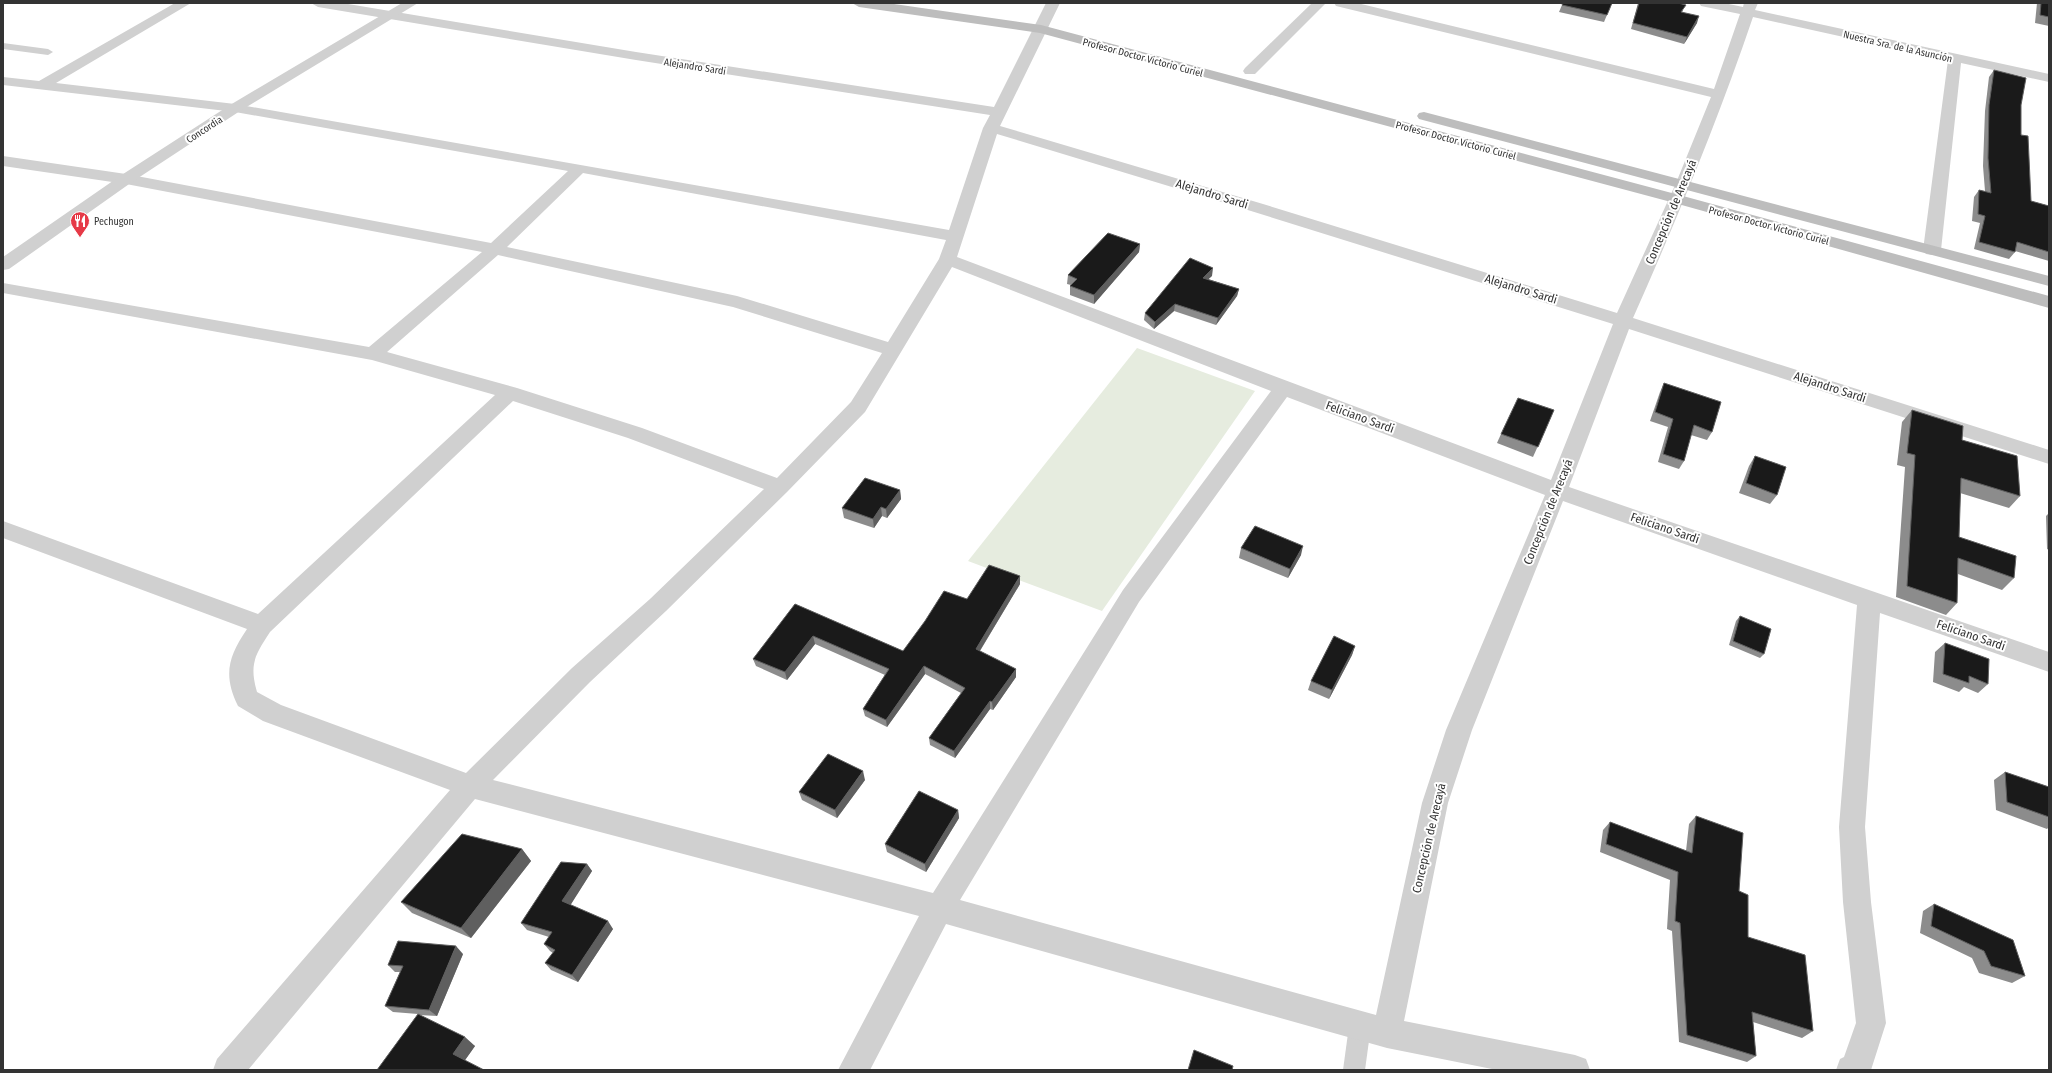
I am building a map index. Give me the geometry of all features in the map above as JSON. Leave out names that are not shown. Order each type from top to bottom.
[{"type":"main road","name":"Profesor Doctor Victorio Curiel","points":[[859,3],[1044,24],[1680,191],[1932,250],[2049,281]]},
{"type":"main road","name":"Profesor Doctor Victorio Curiel","points":[[952,3],[1250,71],[1397,109]]},
{"type":"main road","name":"Profesor Doctor Victorio Curiel","points":[[1413,113],[1680,191],[2049,302]]},
{"type":"street","points":[[42,85],[184,3]]},
{"type":"street","name":"Alejandro Sardi","points":[[318,3],[636,56],[999,112]]},
{"type":"street","name":"Concordia","points":[[3,265],[126,179],[235,108],[410,3]]},
{"type":"street","points":[[228,1070],[470,786],[581,675],[658,605],[780,487],[858,407],[948,259],[954,236],[991,128],[1044,24],[1053,3]]},
{"type":"street","points":[[1250,71],[1320,3]]},
{"type":"street","points":[[1341,3],[1719,95]]},
{"type":"street","name":"Nuestra Sra. de la Asunción","points":[[1706,3],[1750,8],[1954,58],[2049,78]]},
{"type":"street","name":"Concepción de Arecayá","points":[[1388,1033],[1435,803],[1459,730],[1557,491],[1623,321],[1680,191],[1719,95],[1750,8]]},
{"type":"street","points":[[1932,250],[1954,58]]},
{"type":"street","points":[[3,81],[235,108],[580,168],[954,236]]},
{"type":"street","name":"Alejandro Sardi","points":[[991,128],[1121,166],[1623,321],[2049,457]]},
{"type":"street","points":[[3,161],[126,179],[495,249],[737,302],[894,350]]},
{"type":"street","points":[[373,354],[495,249],[580,168]]},
{"type":"street","name":"Feliciano Sardi","points":[[948,259],[1283,388],[1557,491],[2049,662]]},
{"type":"street","points":[[3,288],[373,354],[510,393],[635,433],[780,487]]},
{"type":"street","points":[[852,1070],[939,908],[1131,596],[1283,388]]},
{"type":"street","points":[[510,393],[262,625],[240,659],[240,677],[247,700],[272,713],[470,786],[939,908],[1360,1026],[1388,1033],[1575,1070]]},
{"type":"street","points":[[3,530],[262,625]]},
{"type":"street","points":[[1851,1070],[1856,1068],[1871,1023],[1857,902],[1852,827],[1869,600]]},
{"type":"lane","points":[[3,46],[48,52]]},
{"type":"lane","points":[[1354,1070],[1360,1026]]},
{"type":"shaded area","points":[[1137,348],[1255,391],[1102,611],[968,561]]},
{"type":"building","points":[[1563,3],[1612,3],[1607,15],[1562,5]]},
{"type":"building","points":[[1639,3],[1678,3],[1686,5],[1681,12],[1699,16],[1687,37],[1633,23]]},
{"type":"building","points":[[2041,3],[2049,3],[2049,17],[2040,15]]},
{"type":"building","points":[[1994,70],[2026,78],[2021,105],[2021,135],[2028,136],[2031,201],[2049,206],[2049,252],[2017,242],[2015,252],[1979,242],[1985,216],[1978,214],[1979,190],[1991,193],[1988,158],[1989,105]]},
{"type":"building","points":[[1108,233],[1140,244],[1094,295],[1070,286],[1077,279],[1068,275]]},
{"type":"building","points":[[1190,258],[1213,268],[1203,278],[1239,289],[1218,318],[1175,304],[1155,322],[1145,313]]},
{"type":"building","points":[[1664,383],[1721,402],[1712,432],[1694,425],[1684,461],[1663,454],[1673,419],[1655,412]]},
{"type":"building","points":[[1518,398],[1554,410],[1538,447],[1501,434]]},
{"type":"building","points":[[1912,410],[1963,426],[1962,440],[2017,456],[2020,496],[1961,478],[1959,537],[2016,556],[2014,578],[1958,558],[1957,603],[1907,586],[1915,455],[1907,453]]},
{"type":"building","points":[[1755,456],[1786,467],[1777,495],[1746,483]]},
{"type":"building","points":[[865,478],[900,490],[886,509],[881,507],[873,519],[842,508]]},
{"type":"building","points":[[1255,526],[1303,546],[1290,569],[1241,548]]},
{"type":"building","points":[[989,565],[1020,576],[976,649],[1016,669],[992,702],[990,701],[954,751],[929,738],[965,688],[924,666],[886,720],[863,709],[889,669],[813,636],[785,672],[753,659],[795,604],[903,651],[925,621],[944,591],[967,599]]},
{"type":"building","points":[[1740,616],[1771,629],[1764,654],[1733,641]]},
{"type":"building","points":[[1334,636],[1355,646],[1332,690],[1311,681]]},
{"type":"building","points":[[1945,643],[1989,659],[1988,684],[1969,676],[1969,683],[1943,674]]},
{"type":"building","points":[[828,754],[863,771],[835,810],[799,792]]},
{"type":"building","points":[[2005,772],[2049,787],[2049,817],[2007,802]]},
{"type":"building","points":[[919,791],[958,810],[925,864],[885,844]]},
{"type":"building","points":[[1696,816],[1743,833],[1739,891],[1748,895],[1748,937],[1805,955],[1813,1031],[1752,1012],[1756,1056],[1687,1035],[1680,923],[1675,921],[1678,872],[1606,844],[1610,822],[1692,853]]},
{"type":"building","points":[[462,834],[522,849],[461,928],[401,902]]},
{"type":"building","points":[[561,862],[587,864],[562,901],[608,921],[572,975],[545,963],[555,950],[544,944],[552,932],[521,923]]},
{"type":"building","points":[[1934,904],[2013,940],[2025,976],[1991,966],[1984,951],[1931,926]]},
{"type":"building","points":[[398,941],[456,946],[429,1010],[385,1006],[403,966],[388,965]]},
{"type":"building","points":[[418,1014],[465,1037],[453,1054],[484,1070],[377,1070]]},
{"type":"building","points":[[1194,1050],[1233,1066],[1232,1070],[1188,1070]]},
{"type":"place","name":"Pechugon","points":[[80,238]]}]
